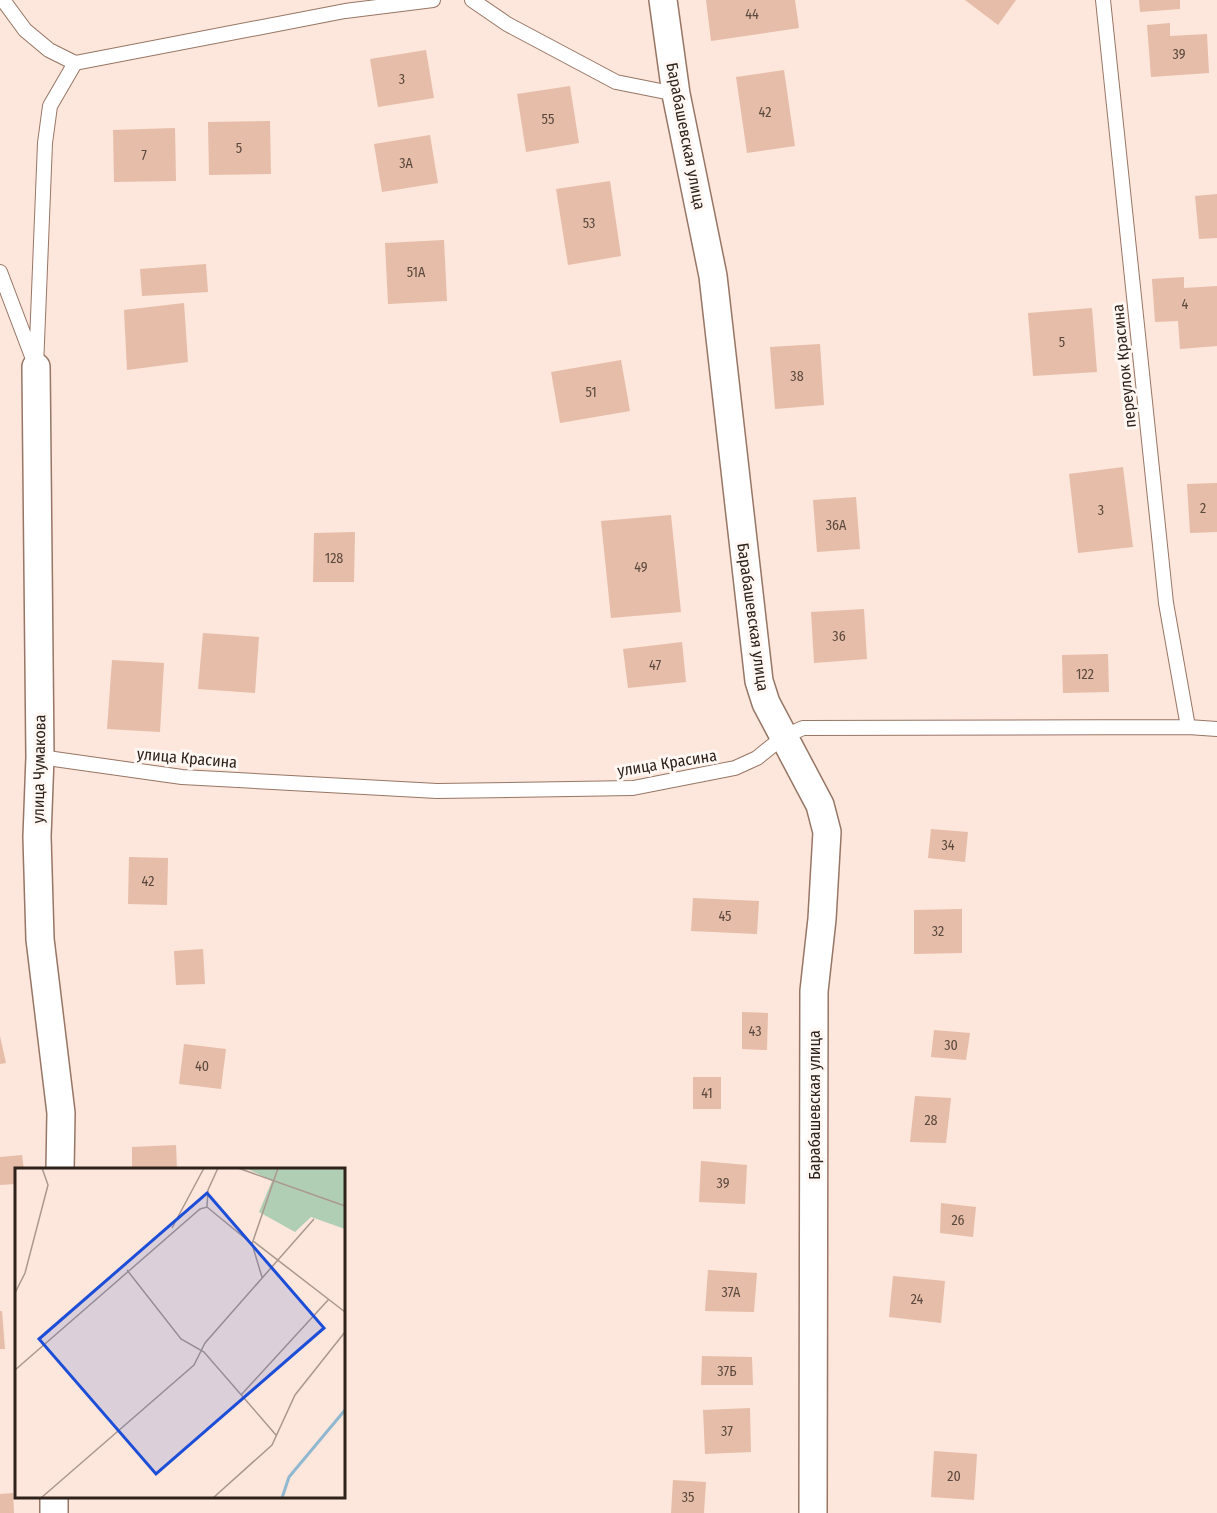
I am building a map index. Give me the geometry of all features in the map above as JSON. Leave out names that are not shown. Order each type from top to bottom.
[{"type":"street","name":"Барабашевская улица","points":[[663,0],[676,94],[713,276],[759,681],[766,703],[820,804],[827,832],[822,919],[814,992],[813,1513]]},
{"type":"street","name":"улица Чумакова","points":[[36,367],[40,757],[37,837],[40,939],[61,1113],[60,1168]]},
{"type":"lane","points":[[3,0],[25,30],[49,50],[75,63],[345,11],[433,0]]},
{"type":"lane","points":[[472,0],[507,24],[616,82],[676,94]]},
{"type":"lane","name":"переулок Красина","points":[[1103,0],[1166,603],[1188,727]]},
{"type":"lane","points":[[36,367],[45,143],[50,106],[75,63]]},
{"type":"lane","points":[[0,272],[36,367]]},
{"type":"lane","name":"улица Красина","points":[[40,757],[182,777],[437,791],[633,788],[735,768],[757,758],[783,737],[803,728],[1188,727],[1217,729]]},
{"type":"building","points":[[706,0],[795,0],[799,28],[711,41]]},
{"type":"building","points":[[965,0],[1016,0],[998,25]]},
{"type":"building","points":[[1139,0],[1180,0],[1180,9],[1140,12]]},
{"type":"building","points":[[1170,23],[1170,36],[1207,34],[1209,73],[1151,77],[1147,25]]},
{"type":"building","points":[[426,50],[434,98],[378,107],[370,59]]},
{"type":"building","points":[[784,70],[795,146],[747,153],[736,77]]},
{"type":"building","points":[[570,86],[579,143],[526,152],[517,94]]},
{"type":"building","points":[[270,121],[271,174],[209,175],[208,122]]},
{"type":"building","points":[[175,128],[176,181],[114,182],[113,130]]},
{"type":"building","points":[[430,135],[438,183],[382,192],[374,144]]},
{"type":"building","points":[[610,181],[621,256],[568,265],[556,189]]},
{"type":"building","points":[[1217,194],[1217,238],[1199,239],[1195,196]]},
{"type":"building","points":[[444,240],[447,301],[388,304],[385,243]]},
{"type":"building","points":[[206,264],[208,292],[142,296],[140,269]]},
{"type":"building","points":[[1184,277],[1184,288],[1217,286],[1217,346],[1180,349],[1178,321],[1155,322],[1152,279]]},
{"type":"building","points":[[184,303],[188,362],[127,370],[124,310]]},
{"type":"building","points":[[1092,308],[1097,372],[1033,376],[1028,313]]},
{"type":"building","points":[[820,344],[824,405],[775,409],[770,347]]},
{"type":"building","points":[[621,360],[630,411],[560,423],[551,372]]},
{"type":"building","points":[[1123,467],[1133,547],[1078,553],[1069,474]]},
{"type":"building","points":[[1217,483],[1217,532],[1190,533],[1187,484]]},
{"type":"building","points":[[856,497],[860,549],[817,552],[813,500]]},
{"type":"building","points":[[671,515],[681,612],[611,618],[601,521]]},
{"type":"building","points":[[355,532],[354,582],[313,582],[314,533]]},
{"type":"building","points":[[864,609],[867,659],[814,663],[811,612]]},
{"type":"building","points":[[203,633],[259,637],[255,693],[198,689]]},
{"type":"building","points":[[682,642],[686,682],[628,688],[623,649]]},
{"type":"building","points":[[1108,654],[1109,692],[1063,693],[1062,655]]},
{"type":"building","points":[[112,660],[164,663],[160,732],[107,729]]},
{"type":"building","points":[[931,829],[968,832],[965,862],[928,858]]},
{"type":"building","points":[[129,857],[168,858],[167,905],[128,904]]},
{"type":"building","points":[[693,898],[759,901],[757,934],[691,931]]},
{"type":"building","points":[[962,909],[962,953],[914,954],[914,910]]},
{"type":"building","points":[[203,949],[205,984],[176,985],[174,951]]},
{"type":"building","points":[[742,1012],[768,1013],[767,1050],[742,1049]]},
{"type":"building","points":[[934,1030],[970,1033],[966,1060],[931,1057]]},
{"type":"building","points":[[0,1036],[6,1063],[0,1064]]},
{"type":"building","points":[[184,1044],[226,1049],[221,1089],[179,1084]]},
{"type":"building","points":[[693,1077],[721,1077],[721,1109],[693,1109]]},
{"type":"building","points":[[915,1096],[951,1098],[946,1143],[910,1142]]},
{"type":"building","points":[[176,1145],[177,1168],[132,1168],[132,1147]]},
{"type":"building","points":[[22,1155],[24,1168],[15,1168],[15,1184],[0,1185],[0,1157]]},
{"type":"building","points":[[701,1161],[747,1165],[745,1204],[699,1202]]},
{"type":"building","points":[[941,1203],[976,1207],[973,1237],[940,1233]]},
{"type":"building","points":[[708,1270],[757,1273],[754,1312],[705,1311]]},
{"type":"building","points":[[893,1276],[945,1281],[941,1323],[889,1317]]},
{"type":"building","points":[[0,1311],[2,1311],[5,1349],[0,1349]]},
{"type":"building","points":[[702,1356],[752,1357],[753,1385],[701,1385]]},
{"type":"building","points":[[750,1408],[751,1452],[705,1454],[703,1410]]},
{"type":"building","points":[[934,1451],[977,1454],[974,1500],[931,1497]]},
{"type":"building","points":[[673,1480],[706,1482],[704,1513],[671,1513]]},
{"type":"building","points":[[13,1493],[14,1513],[0,1513],[0,1494]]}]
